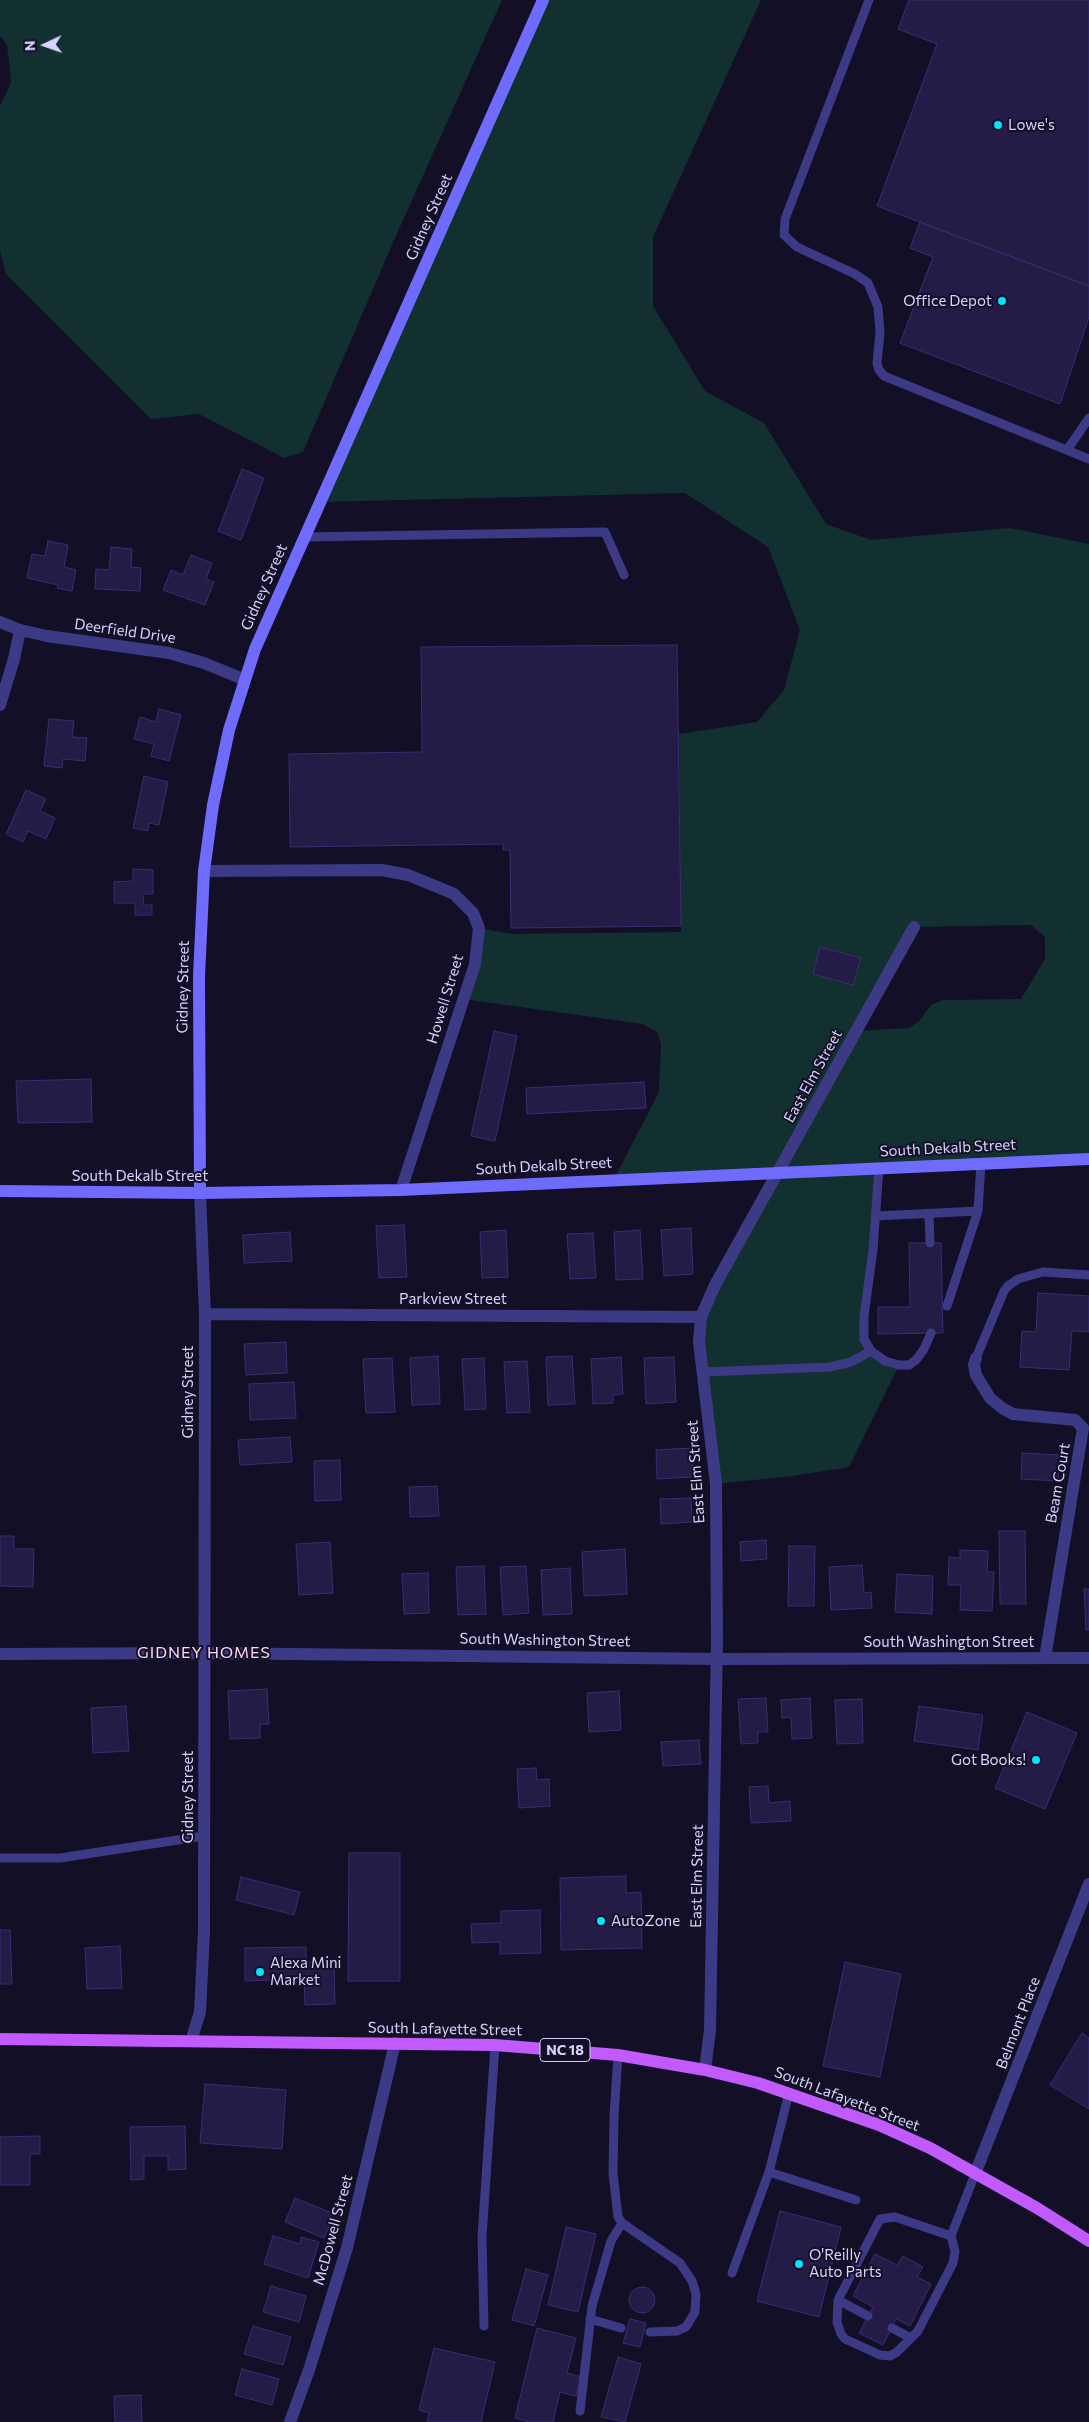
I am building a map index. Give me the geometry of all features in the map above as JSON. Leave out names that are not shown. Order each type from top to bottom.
[{"type":"main road","name":"South Lafayette Street","points":[[0,2039],[495,2045],[618,2055],[705,2070],[789,2093],[879,2125],[930,2148],[1037,2208],[1089,2242]]},
{"type":"street","name":"Gidney Street","points":[[191,2041],[200,2012],[204,1836],[205,1314],[200,1193],[199,976],[204,871],[220,766],[243,679],[254,649],[542,0]]},
{"type":"street","name":"Deerfield Drive","points":[[0,622],[20,630],[86,643],[168,653],[204,663],[243,679]]},
{"type":"street","points":[[0,705],[14,659],[20,630]]},
{"type":"street","name":"Howell Street","points":[[204,871],[382,870],[408,875],[454,894],[473,913],[479,928],[474,964],[402,1190]]},
{"type":"street","name":"East Elm Street","points":[[705,2070],[710,2030],[717,1659],[716,1484],[700,1342],[701,1317],[715,1285],[914,927]]},
{"type":"street","name":"South Dekalb Street","points":[[0,1191],[200,1193],[402,1190],[981,1162],[1089,1159]]},
{"type":"street","name":"Parkview Street","points":[[205,1314],[701,1317]]},
{"type":"street","name":"Beam Court","points":[[976,1358],[974,1366],[976,1375],[990,1398],[1002,1408],[1013,1414],[1075,1420],[1084,1428],[1045,1658]]},
{"type":"street","name":"South Washington Street","points":[[0,1654],[204,1653],[717,1659],[1089,1658]]},
{"type":"street","name":"Belmont Place","points":[[975,2174],[1089,1884]]},
{"type":"street","name":"McDowell Street","points":[[290,2422],[324,2326],[347,2248],[395,2043]]},
{"type":"lane","points":[[869,0],[785,219],[784,235],[797,247],[855,274],[868,283],[878,308],[880,332],[877,363],[879,370],[884,376],[1089,459]]},
{"type":"lane","points":[[1067,450],[1089,418]]},
{"type":"lane","points":[[304,537],[604,532],[624,574]]},
{"type":"lane","points":[[947,1306],[978,1212],[981,1162]]},
{"type":"lane","points":[[879,1167],[876,1216],[863,1329],[864,1339],[871,1351],[885,1362],[899,1365],[909,1364],[916,1360],[924,1349],[931,1333]]},
{"type":"lane","points":[[876,1216],[978,1212]]},
{"type":"lane","points":[[929,1214],[930,1243]]},
{"type":"lane","points":[[976,1358],[1004,1291],[1008,1286],[1018,1280],[1043,1272],[1089,1275]]},
{"type":"lane","points":[[703,1372],[830,1367],[851,1362],[871,1351]]},
{"type":"lane","points":[[0,1858],[60,1858],[204,1836]]},
{"type":"lane","points":[[484,2326],[482,2237],[495,2045]]},
{"type":"lane","points":[[618,2055],[614,2116],[613,2173],[615,2209],[622,2223],[680,2263],[692,2280],[696,2294],[695,2312],[686,2327],[677,2331],[650,2332]]},
{"type":"lane","points":[[732,2273],[769,2172],[789,2093]]},
{"type":"lane","points":[[769,2172],[856,2200]]},
{"type":"lane","points":[[951,2236],[895,2217],[880,2219],[838,2300],[837,2322],[844,2339],[880,2355],[890,2356],[897,2352],[918,2331],[952,2263],[954,2250],[951,2236],[975,2174]]},
{"type":"lane","points":[[580,2411],[592,2306],[611,2241],[622,2223]]},
{"type":"lane","points":[[838,2300],[868,2316]]},
{"type":"lane","points":[[590,2319],[621,2328]]},
{"type":"lane","points":[[892,2328],[911,2338]]},
{"type":"green space","points":[[0,0],[502,0],[391,247],[303,452],[284,458],[199,414],[151,419],[6,274],[0,251],[0,106],[11,82],[7,45],[0,36]]},
{"type":"green space","points":[[542,0],[761,0],[653,237],[653,306],[705,391],[764,423],[826,524],[871,540],[1010,528],[1089,544],[1089,1159],[879,1167],[864,1316],[871,1351],[899,1365],[849,1467],[793,1476],[716,1484],[701,1317],[779,1172],[614,1179],[659,1092],[661,1044],[657,1032],[643,1024],[463,999],[479,928],[513,934],[681,932],[679,734],[757,722],[784,690],[800,630],[768,547],[685,493],[320,502]],"holes":[[[1031,925],[1045,937],[1045,959],[1021,999],[943,1000],[931,1005],[919,1021],[909,1028],[857,1031],[914,927]]]},
{"type":"building","name":"Lowe's","points":[[909,0],[1089,0],[1089,286],[877,206],[937,44],[898,29]]},
{"type":"building","name":"Office Depot","points":[[920,222],[1089,286],[1089,317],[1060,404],[900,343],[933,257],[910,248]]},
{"type":"building","points":[[242,469],[264,478],[241,540],[218,531]]},
{"type":"building","points":[[48,541],[68,545],[64,567],[76,570],[72,591],[57,588],[58,585],[27,578],[32,554],[45,556]]},
{"type":"building","points":[[111,547],[132,549],[131,567],[141,568],[140,591],[95,589],[96,569],[109,570]]},
{"type":"building","points":[[191,555],[212,563],[206,579],[214,582],[205,605],[163,590],[171,570],[183,575]]},
{"type":"building","points":[[677,645],[681,926],[511,928],[510,850],[503,850],[503,844],[290,847],[289,754],[422,752],[421,647]]},
{"type":"building","points":[[159,709],[181,715],[169,761],[151,756],[154,744],[134,739],[140,717],[156,722]]},
{"type":"building","points":[[49,719],[74,721],[72,737],[87,738],[85,761],[63,759],[62,768],[44,766]]},
{"type":"building","points":[[144,776],[168,782],[159,825],[149,823],[148,831],[133,828]]},
{"type":"building","points":[[26,790],[46,799],[40,811],[55,818],[46,839],[28,831],[23,842],[6,834]]},
{"type":"building","points":[[133,869],[153,870],[153,894],[144,894],[143,905],[152,905],[152,915],[135,915],[135,903],[114,903],[114,882],[133,881]]},
{"type":"building","points":[[820,947],[861,958],[853,985],[813,974]]},
{"type":"building","points":[[494,1031],[517,1036],[495,1141],[471,1136]]},
{"type":"building","points":[[91,1079],[92,1122],[18,1123],[16,1081]]},
{"type":"building","points":[[644,1082],[646,1108],[527,1114],[526,1088]]},
{"type":"building","points":[[404,1225],[407,1277],[379,1278],[376,1226]]},
{"type":"building","points":[[691,1228],[693,1274],[664,1276],[661,1230]]},
{"type":"building","points":[[506,1230],[508,1277],[482,1278],[480,1232]]},
{"type":"building","points":[[640,1230],[643,1279],[616,1280],[614,1232]]},
{"type":"building","points":[[290,1232],[292,1261],[244,1263],[243,1235]]},
{"type":"building","points":[[593,1233],[596,1278],[570,1279],[567,1234]]},
{"type":"building","points":[[909,1243],[941,1243],[943,1333],[878,1334],[878,1307],[910,1307]]},
{"type":"building","points":[[1038,1293],[1089,1296],[1089,1332],[1072,1331],[1069,1370],[1020,1367],[1022,1331],[1036,1332]]},
{"type":"building","points":[[286,1342],[287,1373],[246,1375],[244,1344]]},
{"type":"building","points":[[438,1356],[440,1404],[412,1405],[410,1358]]},
{"type":"building","points":[[572,1356],[575,1404],[548,1405],[546,1357]]},
{"type":"building","points":[[621,1357],[623,1394],[613,1395],[613,1403],[593,1404],[591,1359]]},
{"type":"building","points":[[674,1357],[676,1402],[646,1404],[644,1358]]},
{"type":"building","points":[[392,1358],[395,1412],[366,1413],[363,1359]]},
{"type":"building","points":[[484,1358],[486,1409],[465,1410],[462,1359]]},
{"type":"building","points":[[527,1361],[530,1412],[507,1413],[504,1362]]},
{"type":"building","points":[[294,1382],[296,1418],[250,1420],[249,1384]]},
{"type":"building","points":[[290,1437],[292,1462],[240,1465],[238,1440]]},
{"type":"building","points":[[691,1448],[693,1477],[657,1479],[656,1450]]},
{"type":"building","points":[[1022,1453],[1059,1455],[1058,1481],[1021,1479]]},
{"type":"building","points":[[340,1460],[341,1500],[315,1501],[314,1461]]},
{"type":"building","points":[[437,1486],[439,1516],[410,1517],[409,1487]]},
{"type":"building","points":[[691,1498],[692,1522],[661,1524],[660,1499]]},
{"type":"building","points":[[999,1531],[1025,1531],[1026,1604],[1000,1604]]},
{"type":"building","points":[[0,1536],[14,1536],[14,1549],[34,1549],[33,1587],[0,1586]]},
{"type":"building","points":[[766,1540],[767,1559],[741,1561],[740,1542]]},
{"type":"building","points":[[330,1542],[333,1593],[299,1595],[296,1544]]},
{"type":"building","points":[[789,1546],[815,1546],[814,1606],[788,1606]]},
{"type":"building","points":[[625,1549],[627,1594],[584,1596],[582,1552]]},
{"type":"building","points":[[960,1550],[988,1551],[987,1572],[994,1572],[992,1611],[960,1610],[961,1585],[948,1585],[949,1557],[960,1558]]},
{"type":"building","points":[[862,1565],[864,1593],[871,1592],[872,1608],[831,1610],[829,1567]]},
{"type":"building","points":[[484,1566],[486,1614],[458,1615],[456,1567]]},
{"type":"building","points":[[526,1566],[529,1613],[503,1615],[500,1567]]},
{"type":"building","points":[[570,1568],[572,1614],[543,1615],[541,1570]]},
{"type":"building","points":[[428,1573],[429,1613],[404,1614],[402,1574]]},
{"type":"building","points":[[897,1574],[933,1576],[932,1614],[895,1612]]},
{"type":"building","points":[[1084,1589],[1089,1589],[1089,1630],[1086,1630]]},
{"type":"building","points":[[267,1689],[269,1724],[260,1724],[260,1738],[230,1739],[228,1691]]},
{"type":"building","points":[[619,1691],[621,1730],[589,1732],[587,1693]]},
{"type":"building","points":[[766,1698],[768,1732],[758,1732],[758,1743],[741,1744],[738,1699]]},
{"type":"building","points":[[810,1698],[812,1738],[792,1739],[791,1717],[782,1718],[781,1700]]},
{"type":"building","points":[[862,1699],[863,1743],[837,1744],[835,1700]]},
{"type":"building","points":[[126,1706],[129,1751],[93,1753],[91,1708]]},
{"type":"building","points":[[919,1706],[983,1715],[978,1750],[914,1741]]},
{"type":"building","name":"Got Books!","points":[[1027,1712],[1077,1733],[1045,1809],[995,1788]]},
{"type":"building","points":[[699,1740],[701,1764],[663,1766],[661,1742]]},
{"type":"building","points":[[536,1768],[537,1780],[549,1779],[550,1806],[519,1808],[517,1769]]},
{"type":"building","points":[[768,1786],[769,1803],[790,1801],[791,1821],[751,1823],[749,1787]]},
{"type":"building","points":[[349,1853],[400,1853],[400,1981],[348,1981]]},
{"type":"building","name":"AutoZone","points":[[626,1876],[626,1893],[641,1892],[642,1948],[561,1950],[560,1878]]},
{"type":"building","points":[[241,1877],[300,1892],[294,1915],[236,1900]]},
{"type":"building","points":[[540,1910],[541,1953],[500,1954],[500,1942],[472,1943],[471,1924],[501,1923],[501,1911]]},
{"type":"building","points":[[0,1930],[10,1930],[12,1984],[0,1984]]},
{"type":"building","points":[[120,1946],[122,1988],[87,1989],[85,1948]]},
{"type":"building","points":[[306,1947],[306,1962],[334,1961],[335,2004],[305,2005],[304,1979],[245,1981],[245,1948]]},
{"type":"building","points":[[845,1962],[901,1974],[880,2077],[823,2066]]},
{"type":"building","points":[[1082,2033],[1089,2038],[1089,2109],[1050,2085]]},
{"type":"building","points":[[205,2084],[286,2090],[282,2149],[200,2143]]},
{"type":"building","points":[[185,2126],[186,2169],[168,2170],[168,2156],[144,2156],[144,2179],[131,2180],[130,2127]]},
{"type":"building","points":[[40,2136],[40,2154],[30,2154],[30,2185],[0,2185],[0,2137]]},
{"type":"building","points":[[295,2198],[334,2214],[324,2238],[285,2222]]},
{"type":"building","name":"O'Reilly Auto Parts","points":[[780,2211],[841,2227],[819,2317],[757,2301]]},
{"type":"building","points":[[566,2227],[596,2234],[578,2312],[548,2305]]},
{"type":"building","points":[[273,2236],[300,2244],[301,2237],[319,2242],[308,2278],[264,2264]]},
{"type":"building","points":[[875,2254],[897,2265],[903,2256],[923,2267],[917,2277],[931,2284],[910,2326],[896,2319],[883,2345],[859,2333],[873,2307],[853,2296]]},
{"type":"building","points":[[526,2269],[548,2275],[534,2326],[512,2320]]},
{"type":"building","points":[[271,2286],[306,2296],[299,2322],[263,2312]]},
{"type":"building","points":[[642,2287],[651,2291],[655,2300],[651,2309],[642,2313],[633,2309],[629,2300],[633,2291]]},
{"type":"building","points":[[630,2319],[646,2323],[640,2347],[623,2343]]},
{"type":"building","points":[[253,2326],[291,2337],[283,2365],[244,2354]]},
{"type":"building","points":[[537,2328],[576,2338],[567,2373],[581,2377],[576,2396],[560,2392],[553,2422],[530,2422],[515,2418]]},
{"type":"building","points":[[434,2348],[495,2362],[481,2422],[427,2422],[429,2413],[419,2410]]},
{"type":"building","points":[[618,2357],[641,2364],[625,2422],[601,2417]]},
{"type":"building","points":[[242,2369],[279,2379],[272,2405],[235,2395]]},
{"type":"building","points":[[141,2395],[142,2422],[115,2422],[114,2396]]},
{"type":"place","name":"Lowe's","points":[[998,125]]},
{"type":"place","name":"Office Depot","points":[[1002,301]]},
{"type":"place","name":"Got Books!","points":[[1036,1760]]},
{"type":"place","name":"AutoZone","points":[[601,1921]]},
{"type":"place","name":"Alexa Mini Market","points":[[260,1972]]},
{"type":"place","name":"O'Reilly Auto Parts","points":[[799,2264]]},
{"type":"district","name":"GIDNEY HOMES","points":[[204,1653]]}]
